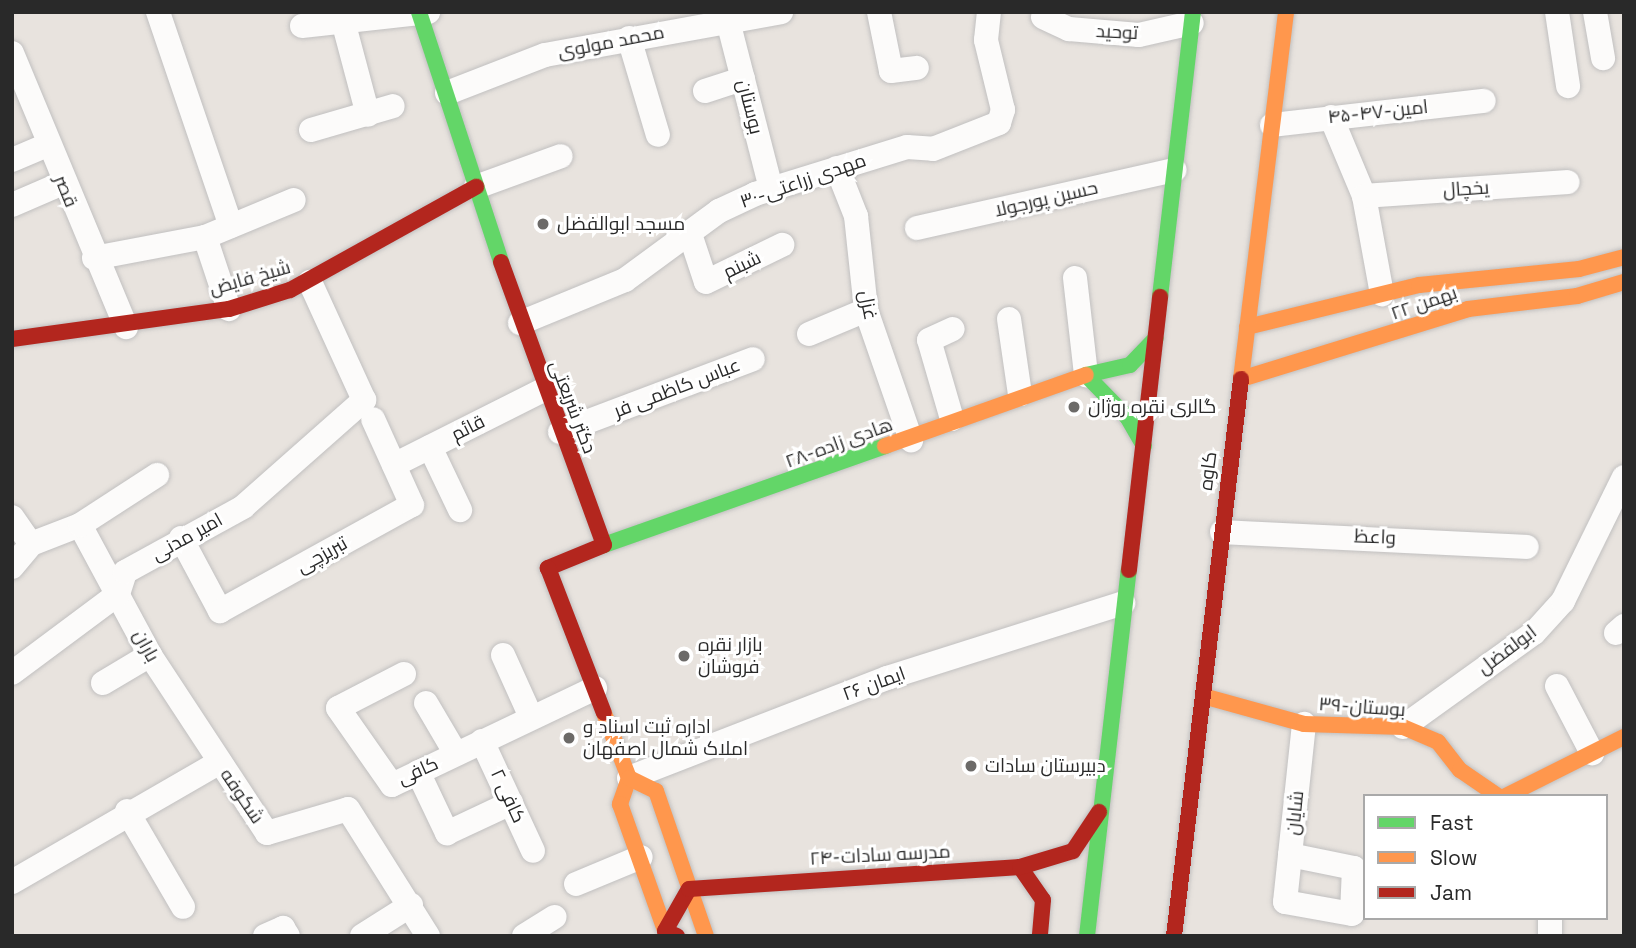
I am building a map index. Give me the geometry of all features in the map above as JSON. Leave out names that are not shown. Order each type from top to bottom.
[{"type":"street","points":[[158,12],[231,226]]},
{"type":"street","points":[[879,12],[891,71],[917,68]]},
{"type":"street","name":"۳۰-مهدی زراعتی","points":[[520,323],[625,280],[691,237],[719,211],[771,189],[906,147],[933,149],[999,123],[1003,110],[986,40],[989,12]]},
{"type":"street","name":"کاوه","points":[[1174,936],[1286,12]]},
{"type":"street","points":[[1595,12],[1603,58]]},
{"type":"street","points":[[302,26],[422,13]]},
{"type":"street","name":"دکتر شریعتی","points":[[422,13],[520,323],[543,390],[604,545]]},
{"type":"street","name":"محمد مولوی","points":[[447,93],[545,55],[629,38],[665,22],[729,24],[766,14]]},
{"type":"street","points":[[1564,14],[1568,86]]},
{"type":"street","name":"توحید","points":[[1043,17],[1069,29],[1139,36],[1193,18]]},
{"type":"street","points":[[1087,936],[1123,603],[1144,446],[1193,18]]},
{"type":"street","points":[[343,21],[368,115]]},
{"type":"street","name":"بوستان","points":[[729,24],[771,189]]},
{"type":"street","points":[[629,38],[658,135]]},
{"type":"street","name":"قصر","points":[[13,57],[94,258],[126,327]]},
{"type":"street","points":[[705,91],[743,79]]},
{"type":"street","name":"۴۵-۴۷-امین","points":[[1272,125],[1484,101]]},
{"type":"street","points":[[311,130],[393,106]]},
{"type":"street","points":[[1331,117],[1364,196],[1382,294]]},
{"type":"street","points":[[12,160],[48,145]]},
{"type":"street","points":[[476,187],[561,156]]},
{"type":"street","name":"غزل","points":[[836,168],[856,216],[866,310],[911,440]]},
{"type":"street","name":"حسین پورجولا","points":[[917,228],[1175,170]]},
{"type":"street","points":[[12,205],[63,183]]},
{"type":"street","name":"یخچال","points":[[1364,196],[1568,183]]},
{"type":"street","name":"شیخ فایض","points":[[12,338],[126,327],[229,309],[310,282],[476,187]]},
{"type":"street","points":[[94,258],[205,237],[294,200]]},
{"type":"street","points":[[205,237],[229,309]]},
{"type":"street","name":"شبنم","points":[[691,237],[706,282],[782,245]]},
{"type":"street","name":"۲۲ بهمن","points":[[1247,327],[1382,294],[1579,269],[1624,257]]},
{"type":"street","points":[[1075,278],[1086,375],[1128,418],[1144,446]]},
{"type":"street","name":"تبریزچی","points":[[181,538],[220,611],[412,505],[310,282]]},
{"type":"street","name":"۲۲ بهمن","points":[[1241,379],[1324,356],[1468,309],[1577,296],[1624,282]]},
{"type":"street","points":[[810,334],[866,310]]},
{"type":"street","points":[[1316,312],[1305,335],[1324,356]]},
{"type":"street","points":[[1009,319],[1020,394]]},
{"type":"street","points":[[952,418],[929,340],[954,329]]},
{"type":"street","name":"۲۸-هادی زاده","points":[[604,545],[911,440],[952,418],[1020,394],[1130,365],[1156,338]]},
{"type":"street","name":"عباس کاظمی فر","points":[[561,432],[753,359]]},
{"type":"street","name":"قائم","points":[[394,465],[543,390]]},
{"type":"street","name":"امیر مدنی","points":[[12,673],[118,594],[125,572],[181,538],[243,507],[368,409]]},
{"type":"street","points":[[430,447],[460,510]]},
{"type":"street","points":[[12,568],[31,544],[80,525],[157,475]]},
{"type":"street","name":"ابولفضل","points":[[1403,727],[1534,633],[1563,601],[1624,477]]},
{"type":"street","points":[[12,517],[31,544]]},
{"type":"street","name":"باران","points":[[80,525],[150,654],[220,762]]},
{"type":"street","name":"واعظ","points":[[1222,532],[1527,547]]},
{"type":"street","points":[[604,545],[548,568],[629,778],[620,804],[666,935]]},
{"type":"street","name":"۲۶ ایمان","points":[[629,778],[887,678],[1123,603]]},
{"type":"street","points":[[103,683],[150,654]]},
{"type":"street","points":[[503,655],[531,717]]},
{"type":"street","name":"کافی","points":[[404,674],[338,708],[392,785],[594,688]]},
{"type":"street","points":[[1557,686],[1592,753]]},
{"type":"street","name":"۳۹-بوستان","points":[[1202,696],[1304,724],[1403,727],[1438,742],[1460,770],[1494,794]]},
{"type":"street","points":[[426,703],[456,754]]},
{"type":"street","name":"شایان","points":[[1290,855],[1354,868],[1352,914],[1285,902],[1290,855],[1304,724]]},
{"type":"street","points":[[1510,794],[1624,737]]},
{"type":"street","name":"کافی ۲","points":[[482,741],[533,850]]},
{"type":"street","name":"شکوفه","points":[[12,881],[127,811],[220,762],[267,833],[348,809],[411,905],[428,936]]},
{"type":"street","points":[[418,772],[447,833],[511,803]]},
{"type":"street","points":[[629,778],[656,791],[706,936]]},
{"type":"street","points":[[127,811],[183,907]]},
{"type":"street","name":"۲۴-مدرسه سادات","points":[[689,889],[1020,867],[1073,850],[1099,813]]},
{"type":"street","points":[[576,884],[641,858]]},
{"type":"street","points":[[1020,867],[1043,900],[1040,936]]},
{"type":"street","points":[[666,935],[689,889]]},
{"type":"street","points":[[362,936],[411,905]]},
{"type":"street","points":[[524,936],[555,917]]},
{"type":"street","points":[[265,936],[283,928],[288,936]]},
{"type":"traffic: fast","points":[[419,12],[501,262]]},
{"type":"traffic: fast","points":[[1160,297],[1193,12]]},
{"type":"traffic: fast","points":[[1144,446],[1128,418],[1086,375],[1130,365],[1156,338]]},
{"type":"traffic: fast","points":[[604,545],[885,446]]},
{"type":"traffic: fast","points":[[1087,936],[1129,570]]},
{"type":"traffic: slow","points":[[1241,379],[1286,12]]},
{"type":"traffic: slow","points":[[1247,327],[1419,285],[1579,269],[1624,257]]},
{"type":"traffic: slow","points":[[1241,379],[1468,309],[1577,296],[1624,282]]},
{"type":"traffic: slow","points":[[885,446],[1086,375]]},
{"type":"traffic: slow","points":[[1203,696],[1304,724],[1403,727],[1438,742],[1460,770],[1495,794]]},
{"type":"traffic: slow","points":[[604,713],[629,778],[620,804],[667,936]]},
{"type":"traffic: slow","points":[[1510,794],[1624,737]]},
{"type":"traffic: slow","points":[[629,778],[656,791],[706,936]]},
{"type":"traffic: jam","points":[[12,339],[229,309],[290,290],[476,187]]},
{"type":"traffic: jam","points":[[501,262],[604,545],[548,568],[604,713]]},
{"type":"traffic: jam","points":[[1129,570],[1160,297]]},
{"type":"traffic: jam","points":[[1174,936],[1241,379]]},
{"type":"traffic: jam","points":[[677,936],[665,931],[689,889],[1020,867],[1073,851],[1099,812]]},
{"type":"traffic: jam","points":[[1020,867],[1043,900],[1040,936]]},
{"type":"place","name":"مسجد ابوالفضل","points":[[543,224]]},
{"type":"place","name":"گالری نقره روژان","points":[[1074,407]]},
{"type":"place","name":"بازار نقره فروشان","points":[[684,656]]},
{"type":"place","name":"اداره ثبت اسناد و املاک شمال اصفهان","points":[[569,738]]},
{"type":"place","name":"دبیرستان سادات","points":[[971,766]]}]
